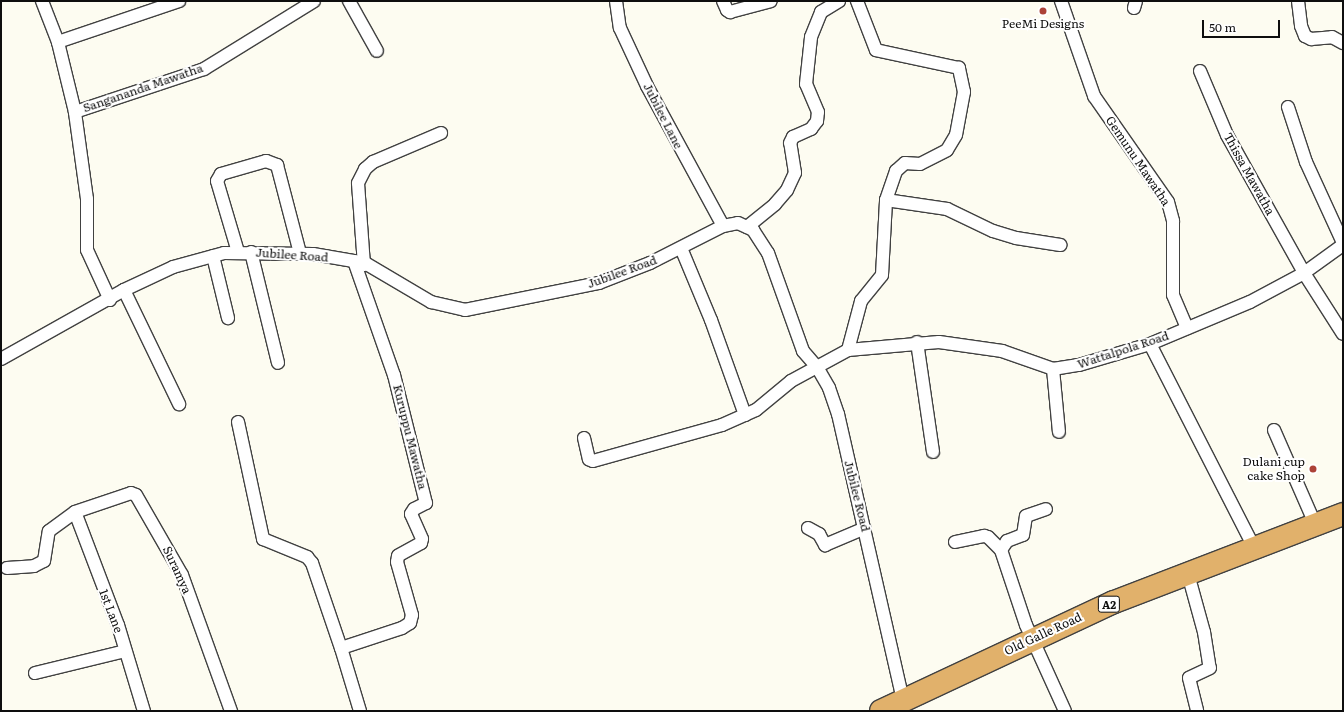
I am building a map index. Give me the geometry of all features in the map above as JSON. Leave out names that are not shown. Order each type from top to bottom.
[{"type":"highway","name":"Old Galle Road","points":[[883,711],[903,700],[1032,639],[1114,602],[1343,514]]},
{"type":"street","name":"Sangananda Mawatha","points":[[42,1],[58,42],[75,112],[87,199],[87,250],[110,300]]},
{"type":"street","points":[[58,42],[179,1]]},
{"type":"street","name":"Sangananda Mawatha","points":[[75,112],[204,69],[314,1]]},
{"type":"street","points":[[349,1],[377,51]]},
{"type":"street","name":"Jubilee Lane","points":[[616,1],[620,28],[647,86],[723,226]]},
{"type":"street","points":[[723,1],[726,10],[730,12],[771,1]]},
{"type":"street","points":[[848,350],[861,301],[882,275],[886,200],[896,171],[905,163],[920,164],[947,150],[956,135],[962,109],[962,76],[959,68],[876,50],[857,1]]},
{"type":"street","name":"Gemunu Mawatha","points":[[1061,1],[1094,96],[1168,202],[1173,221],[1173,294],[1187,328]]},
{"type":"street","points":[[1298,1],[1301,26],[1305,36],[1311,39],[1332,37],[1343,43]]},
{"type":"street","points":[[747,227],[775,204],[787,190],[795,173],[790,143],[793,137],[811,129],[817,121],[818,112],[806,84],[809,55],[815,24],[821,12],[833,2]]},
{"type":"street","name":"Thissa Mawatha","points":[[1200,71],[1227,135],[1304,273],[1343,334]]},
{"type":"street","points":[[1288,107],[1306,162],[1343,244]]},
{"type":"street","points":[[359,263],[358,183],[365,170],[373,162],[441,133]]},
{"type":"street","points":[[238,252],[217,181],[222,174],[266,161],[277,165],[300,253]]},
{"type":"street","points":[[886,200],[947,209],[993,231],[1016,238],[1060,245]]},
{"type":"street","name":"Jubilee Road","points":[[1,359],[110,300],[124,290],[173,267],[213,256],[238,252],[300,253],[359,263],[431,302],[465,310],[598,283],[650,263],[723,226],[738,223],[753,230],[768,253],[803,351],[817,368],[829,388],[838,414],[903,700]]},
{"type":"street","name":"Wattalpola Road","points":[[584,438],[590,459],[593,461],[676,440],[744,416],[756,410],[791,381],[848,350],[917,342],[939,342],[1002,351],[1053,369],[1079,365],[1150,344],[1250,302],[1304,273],[1343,244]]},
{"type":"street","points":[[681,248],[711,320],[744,416]]},
{"type":"street","points":[[251,252],[278,363]]},
{"type":"street","points":[[213,256],[228,318]]},
{"type":"street","name":"Kuruppu Mawatha","points":[[341,648],[402,628],[410,623],[412,615],[397,562],[398,556],[421,543],[422,539],[412,514],[414,509],[426,503],[394,375],[359,263]]},
{"type":"street","points":[[124,290],[179,404]]},
{"type":"street","points":[[917,342],[933,452]]},
{"type":"street","points":[[1150,344],[1254,547]]},
{"type":"street","points":[[1053,369],[1058,432]]},
{"type":"street","points":[[238,422],[263,539],[307,557],[312,563],[341,648],[360,711]]},
{"type":"street","points":[[1274,430],[1315,524]]},
{"type":"street","name":"Suramya","points":[[75,512],[132,494],[140,500],[182,574],[230,711]]},
{"type":"street","points":[[1001,550],[1007,541],[1023,535],[1026,516],[1046,509]]},
{"type":"street","points":[[7,568],[34,566],[44,561],[49,531],[75,512]]},
{"type":"street","name":"1st Lane","points":[[75,512],[125,651],[144,711]]},
{"type":"street","points":[[808,528],[819,534],[825,545],[865,528]]},
{"type":"street","points":[[955,542],[988,536],[1001,550],[1032,639],[1065,711]]},
{"type":"street","points":[[1188,574],[1204,632],[1210,668],[1189,678],[1197,711]]},
{"type":"street","points":[[35,673],[125,651]]},
{"type":"place","name":"PeeMi Designs","points":[[1043,11]]},
{"type":"place","name":"Dulani cup cake Shop","points":[[1313,469]]}]
